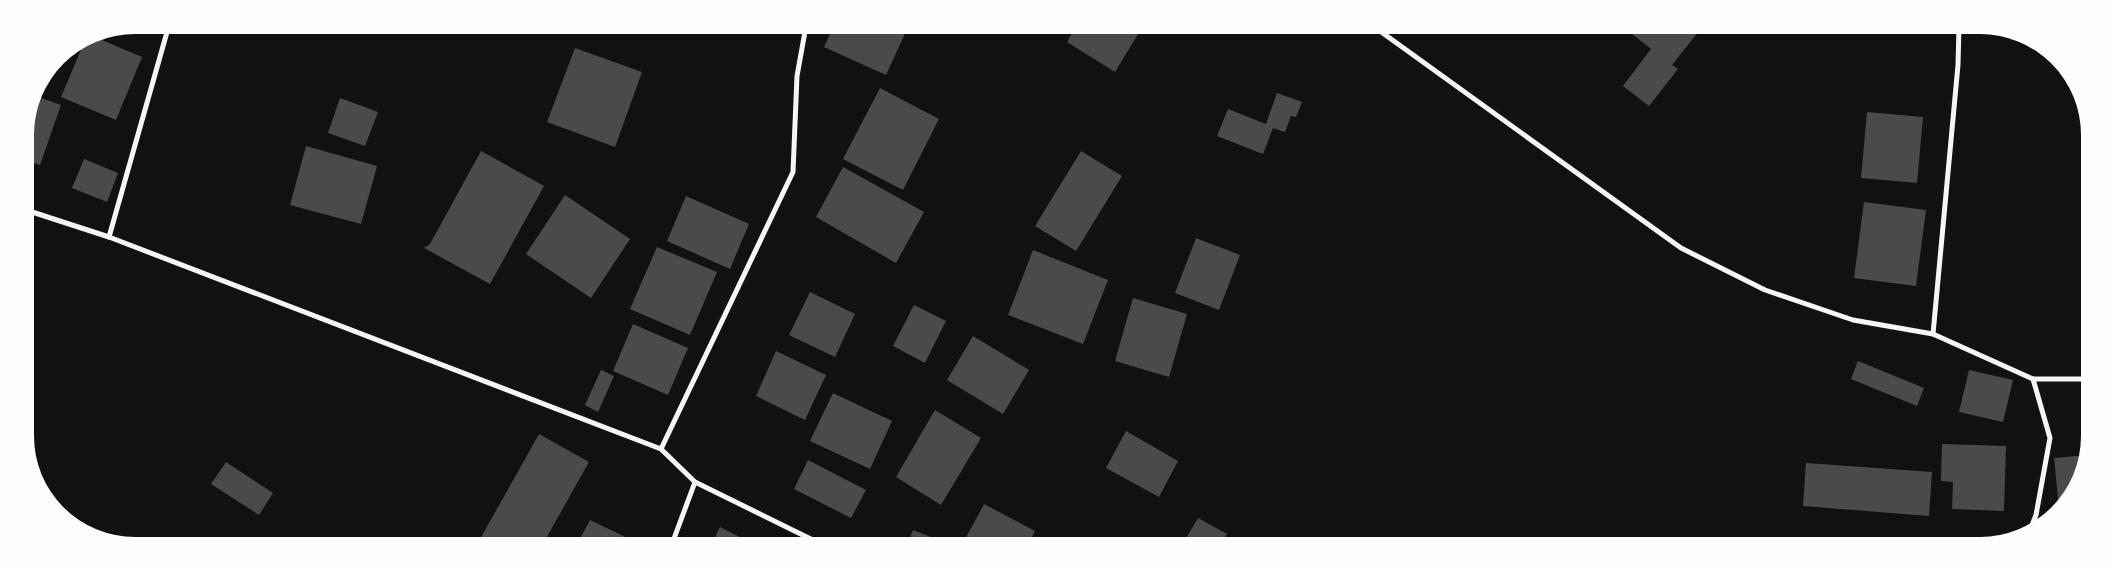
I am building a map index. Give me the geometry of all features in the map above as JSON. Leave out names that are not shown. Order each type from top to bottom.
[{"type":"street","points":[[109,237],[166,34]]},
{"type":"street","points":[[661,449],[793,172],[797,76],[805,34]]},
{"type":"street","points":[[1384,34],[1681,248],[1765,290],[1854,320],[1933,334],[2033,379],[2081,379]]},
{"type":"street","points":[[1933,334],[1958,65],[1959,34]]},
{"type":"street","points":[[34,213],[109,237],[661,449],[695,482],[807,537]]},
{"type":"street","points":[[2033,379],[2050,438],[2034,521]]},
{"type":"street","points":[[675,537],[695,482]]},
{"type":"building","points":[[830,34],[905,34],[886,75],[824,47]]},
{"type":"building","points":[[1072,34],[1138,34],[1115,72],[1067,42]]},
{"type":"building","points":[[1632,34],[1696,34],[1672,65],[1678,69],[1649,106],[1623,86],[1651,49]]},
{"type":"building","points":[[101,40],[142,57],[116,120],[61,97],[81,49],[90,44]]},
{"type":"building","points":[[575,48],[642,72],[615,147],[547,122]]},
{"type":"building","points":[[880,88],[939,119],[903,190],[843,159]]},
{"type":"building","points":[[1277,93],[1302,102],[1296,117],[1291,116],[1285,132],[1273,128],[1263,154],[1217,136],[1228,109],[1266,124]]},
{"type":"building","points":[[40,98],[61,105],[40,165],[34,163],[34,128]]},
{"type":"building","points":[[340,98],[378,112],[365,146],[328,133]]},
{"type":"building","points":[[1867,112],[1923,117],[1917,183],[1861,178]]},
{"type":"building","points":[[306,146],[377,166],[361,224],[290,205]]},
{"type":"building","points":[[481,151],[544,186],[490,284],[424,248],[430,244]]},
{"type":"building","points":[[1081,151],[1122,176],[1076,251],[1035,226]]},
{"type":"building","points":[[84,159],[118,173],[107,202],[72,188]]},
{"type":"building","points":[[843,167],[924,212],[896,263],[816,217]]},
{"type":"building","points":[[565,195],[630,239],[591,298],[526,254]]},
{"type":"building","points":[[686,196],[749,224],[730,269],[667,241]]},
{"type":"building","points":[[1864,202],[1926,210],[1916,286],[1854,278]]},
{"type":"building","points":[[1196,238],[1240,255],[1219,310],[1175,293]]},
{"type":"building","points":[[657,247],[717,272],[690,335],[630,309]]},
{"type":"building","points":[[1033,250],[1108,280],[1083,344],[1008,315]]},
{"type":"building","points":[[810,292],[855,314],[835,357],[789,335]]},
{"type":"building","points":[[1133,298],[1187,314],[1169,377],[1115,361]]},
{"type":"building","points":[[914,305],[946,321],[925,363],[893,346]]},
{"type":"building","points":[[633,324],[688,348],[668,395],[613,371]]},
{"type":"building","points":[[973,336],[1029,370],[1003,414],[947,380]]},
{"type":"building","points":[[776,351],[826,375],[805,420],[756,396]]},
{"type":"building","points":[[1858,361],[1924,388],[1917,406],[1851,379]]},
{"type":"building","points":[[601,370],[614,376],[598,412],[585,405]]},
{"type":"building","points":[[1969,370],[2013,380],[2003,422],[1959,412]]},
{"type":"building","points":[[833,393],[892,421],[870,469],[810,441]]},
{"type":"building","points":[[935,410],[981,438],[941,505],[896,477]]},
{"type":"building","points":[[1126,431],[1178,461],[1159,497],[1106,468]]},
{"type":"building","points":[[539,434],[589,462],[547,537],[481,537]]},
{"type":"building","points":[[1942,444],[2006,446],[2004,511],[1952,509],[1953,482],[1941,481]]},
{"type":"building","points":[[2079,456],[2074,475],[2058,500],[2054,458]]},
{"type":"building","points":[[808,460],[866,490],[851,518],[794,489]]},
{"type":"building","points":[[226,462],[273,493],[259,515],[211,484]]},
{"type":"building","points":[[1806,463],[1932,472],[1929,516],[1803,506]]},
{"type":"building","points":[[984,504],[1035,531],[1032,537],[966,537]]},
{"type":"building","points":[[1198,518],[1227,534],[1225,537],[1187,537]]},
{"type":"building","points":[[590,520],[625,537],[581,537]]},
{"type":"building","points":[[720,527],[739,537],[715,537]]},
{"type":"building","points":[[913,530],[931,537],[910,537]]}]
